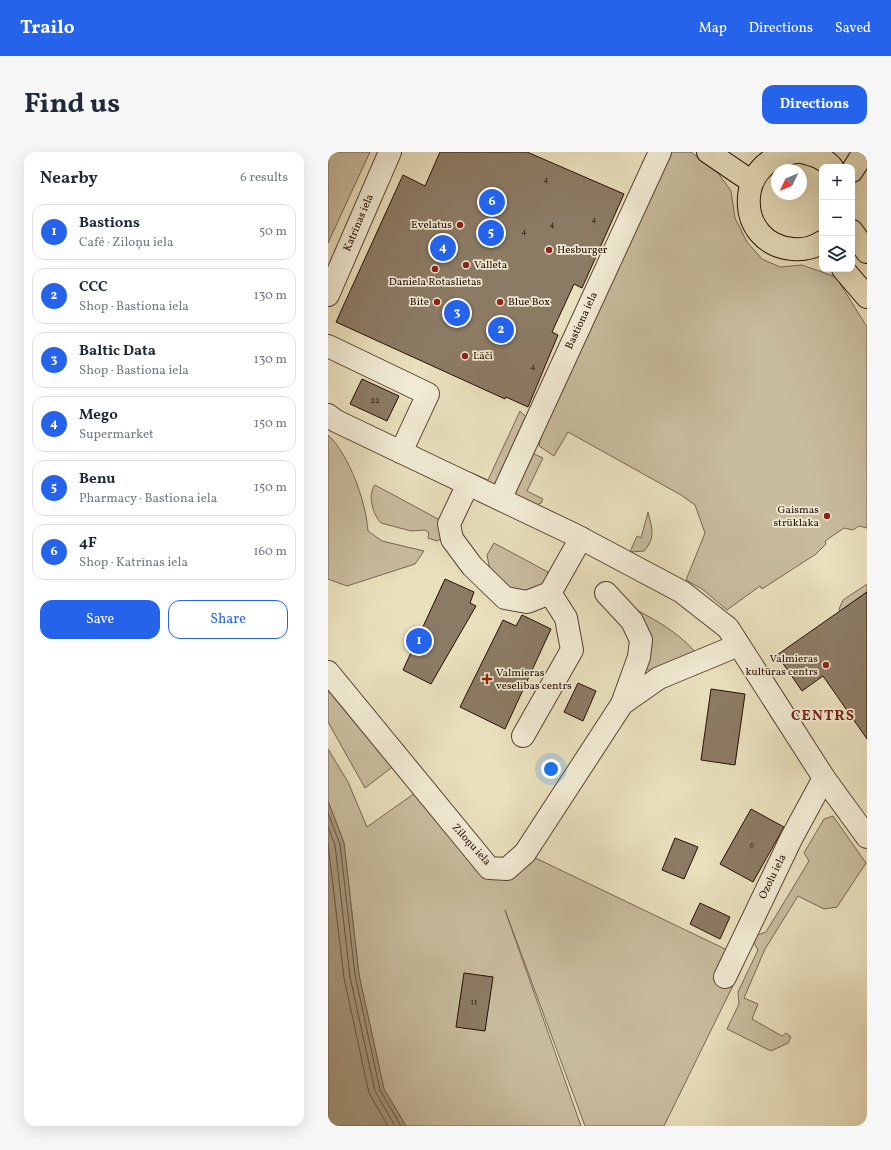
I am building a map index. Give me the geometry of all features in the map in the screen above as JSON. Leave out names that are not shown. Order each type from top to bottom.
[{"type":"main road","points":[[708,152],[752,182]]},
{"type":"main road","points":[[855,166],[864,152]]},
{"type":"main road","points":[[813,156],[784,153],[764,156],[759,170],[752,182],[748,202],[751,218],[759,232],[771,242],[786,248],[801,249],[819,246]]},
{"type":"main road","points":[[855,235],[867,252]]},
{"type":"main road","points":[[846,272],[867,297]]},
{"type":"street","name":"Katrīnas iela","points":[[328,295],[390,152]]},
{"type":"street","name":"Bastiona iela","points":[[504,491],[660,152]]},
{"type":"street","points":[[328,346],[428,394],[401,452]]},
{"type":"street","points":[[328,415],[336,421],[581,538],[682,592],[728,628],[824,778],[867,838]]},
{"type":"street","points":[[468,484],[449,524],[452,539],[472,566],[505,598],[527,602],[550,593],[581,538]]},
{"type":"street","points":[[523,736],[572,650],[566,618],[550,593]]},
{"type":"street","name":"Ziloņu iela","points":[[328,672],[489,868],[507,870],[525,853],[622,704],[639,657],[641,640],[632,621],[606,593]]},
{"type":"street","name":"Ziloņu iela","points":[[622,704],[659,678],[729,649]]},
{"type":"street","name":"Ozolu iela","points":[[725,977],[791,839],[824,778]]},
{"type":"shaded area","points":[[328,152],[370,152],[328,243]]},
{"type":"shaded area","points":[[669,152],[691,152],[718,173],[731,191],[735,218],[747,242],[762,259],[780,267],[802,265],[836,277],[867,327],[867,528],[859,526],[853,530],[844,528],[825,541],[826,544],[816,554],[762,589],[760,586],[727,610],[702,589],[686,580],[705,533],[695,505],[681,495],[568,432],[554,456],[539,446],[542,431]]},
{"type":"shaded area","points":[[520,411],[526,417],[495,487],[470,478],[472,473],[488,480]]},
{"type":"shaded area","points":[[328,435],[336,443],[343,454],[355,479],[364,506],[368,531],[382,541],[424,551],[415,564],[347,586],[328,579]]},
{"type":"shaded area","points":[[534,454],[543,458],[527,491],[543,499],[541,503],[533,506],[516,497],[514,493],[530,458]]},
{"type":"shaded area","points":[[375,485],[438,519],[443,528],[441,539],[437,541],[428,538],[429,533],[425,530],[411,531],[381,523],[373,510],[371,499],[371,494]]},
{"type":"shaded area","points":[[648,512],[652,528],[652,537],[648,546],[644,551],[630,552],[637,536],[641,538]]},
{"type":"shaded area","points":[[494,543],[548,572],[545,584],[528,591],[509,590],[491,576],[487,555]]},
{"type":"shaded area","points":[[867,584],[867,592],[840,611],[839,609],[843,600]]},
{"type":"shaded area","points":[[622,603],[662,624],[681,638],[697,654],[653,673],[646,668]]},
{"type":"shaded area","points":[[328,682],[395,765],[365,788],[328,722]]},
{"type":"shaded area","points":[[328,749],[348,782],[367,827],[422,788],[489,868],[525,853],[746,959],[664,1126],[585,1126],[505,910],[581,1126],[406,1126],[384,1089],[359,975],[344,843],[328,801]]},
{"type":"shaded area","points":[[833,816],[866,863],[837,907],[824,909],[798,896],[765,949],[744,998],[758,1004],[752,1019],[782,1036],[786,1033],[791,1037],[788,1043],[771,1051],[727,1029],[739,1004],[738,992],[758,950],[753,941],[757,935],[766,932],[809,861],[804,853],[824,819]]},
{"type":"water","points":[[328,801],[344,843],[359,975],[384,1089],[406,1126],[328,1126]]},
{"type":"building","name":"Valleta","points":[[440,152],[527,152],[624,194],[582,288],[574,284],[552,332],[558,335],[528,407],[506,397],[505,399],[336,322],[403,175],[425,186]]},
{"type":"building","points":[[362,379],[399,396],[387,421],[350,404]]},
{"type":"building","points":[[445,579],[474,592],[470,603],[476,606],[431,684],[403,670]]},
{"type":"building","name":"Valmieras kultūras centrs","points":[[867,592],[867,739],[823,676],[802,691],[777,655]]},
{"type":"building","points":[[522,615],[551,629],[505,729],[460,707],[503,620],[516,626]]},
{"type":"building","points":[[578,683],[596,691],[583,721],[564,712]]},
{"type":"building","points":[[711,689],[745,694],[735,765],[701,760]]},
{"type":"building","points":[[751,809],[784,827],[753,882],[720,864]]},
{"type":"building","points":[[675,838],[698,847],[684,879],[662,870]]},
{"type":"building","points":[[700,903],[730,917],[720,939],[690,924]]},
{"type":"building","points":[[464,973],[493,977],[485,1031],[456,1027]]},
{"type":"place","name":"4F","points":[[492,202]]},
{"type":"place","name":"Evelatus","points":[[460,225]]},
{"type":"place","name":"Benu","points":[[491,233]]},
{"type":"place","name":"Mego","points":[[443,248]]},
{"type":"place","name":"Hesburger","points":[[549,250]]},
{"type":"place","name":"Valleta","points":[[466,265]]},
{"type":"place","name":"Daniela Rotaslietas","points":[[435,269]]},
{"type":"place","name":"Bite","points":[[437,302]]},
{"type":"place","name":"Blue Box","points":[[500,302]]},
{"type":"place","name":"Baltic Data","points":[[457,313]]},
{"type":"place","name":"CCC","points":[[501,330]]},
{"type":"place","name":"Lāči","points":[[465,356]]},
{"type":"place","name":"Gaismas strūklaka","points":[[827,516]]},
{"type":"place","name":"Bastions","points":[[419,641]]},
{"type":"place","name":"Valmieras kultūras centrs","points":[[826,665]]},
{"type":"place","name":"Valmieras veselības centrs","points":[[487,679]]},
{"type":"district","name":"CENTRS","points":[[823,716]]}]
